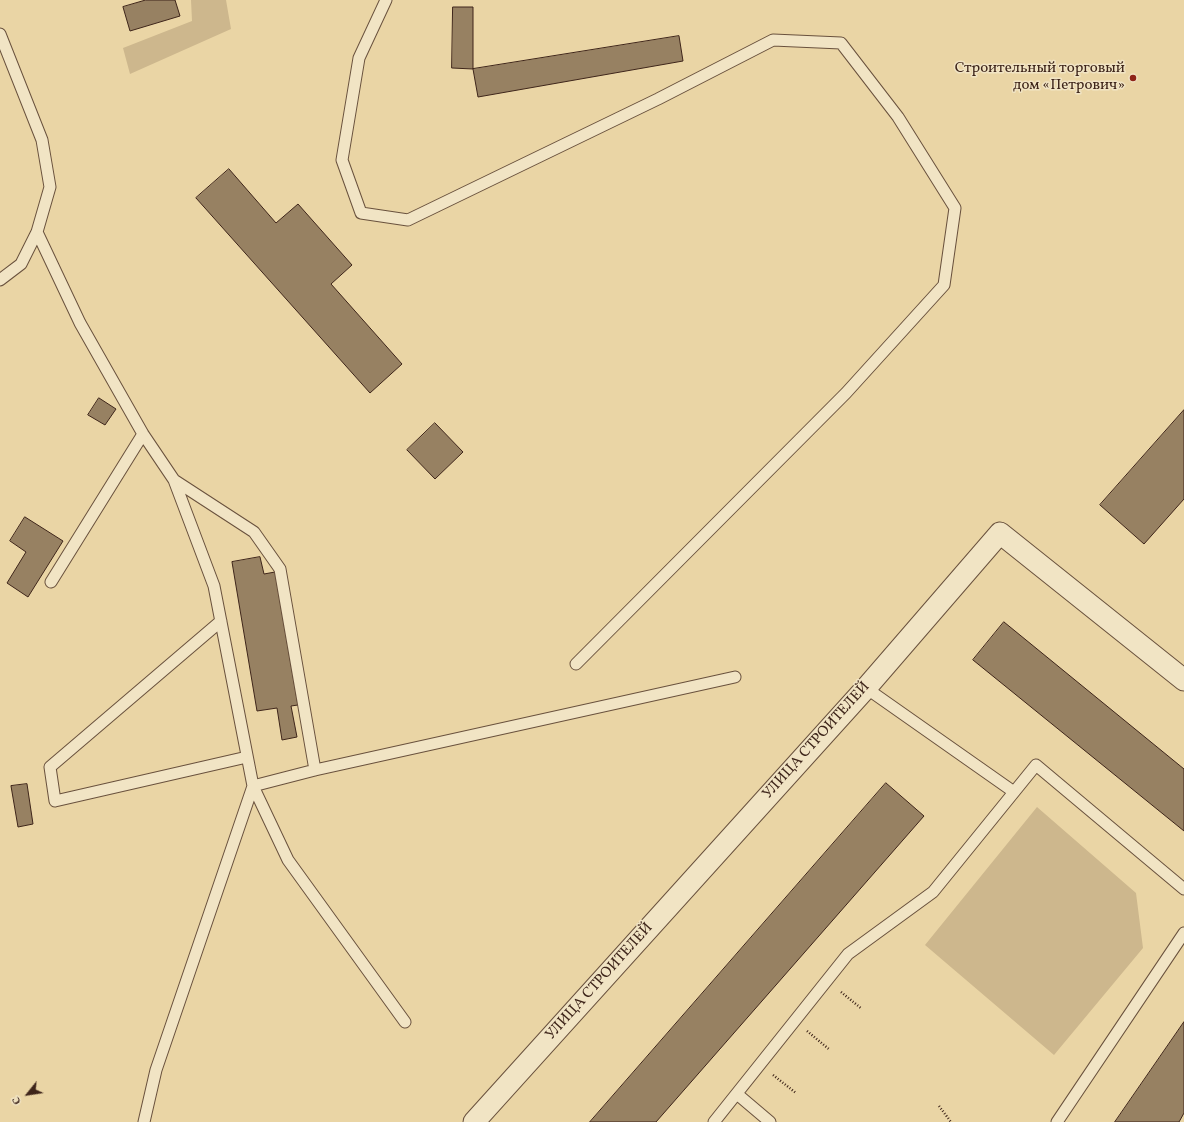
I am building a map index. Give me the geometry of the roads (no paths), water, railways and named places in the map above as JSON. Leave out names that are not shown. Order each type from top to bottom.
[{"type":"street","name":"УЛИЦА СТРОИТЕЛЕЙ","points":[[474,1122],[866,688],[1000,533],[1184,680]]},
{"type":"lane","points":[[386,0],[359,58],[342,160],[361,213],[408,220],[658,99],[773,40],[841,43],[898,117],[955,208],[944,285],[846,393],[576,664]]},
{"type":"lane","points":[[0,34],[42,140],[50,187],[37,232],[20,264],[0,280]]},
{"type":"lane","points":[[37,232],[80,323],[143,434],[174,480],[214,586],[253,786],[288,860],[405,1022]]},
{"type":"lane","points":[[51,582],[143,434]]},
{"type":"lane","points":[[174,480],[254,532],[280,569],[315,770]]},
{"type":"lane","points":[[220,620],[50,767],[55,801],[247,757]]},
{"type":"lane","points":[[253,786],[315,770],[735,677]]},
{"type":"lane","points":[[866,688],[1014,792]]},
{"type":"lane","points":[[714,1122],[848,954],[933,892],[1036,765],[1184,889]]},
{"type":"lane","points":[[144,1122],[156,1070],[253,786]]},
{"type":"lane","points":[[1057,1122],[1184,933]]},
{"type":"lane","points":[[737,1094],[770,1122]]},
{"type":"place","name":"Строительный торговый дом «Петрович»","points":[[1133,78]]}]
